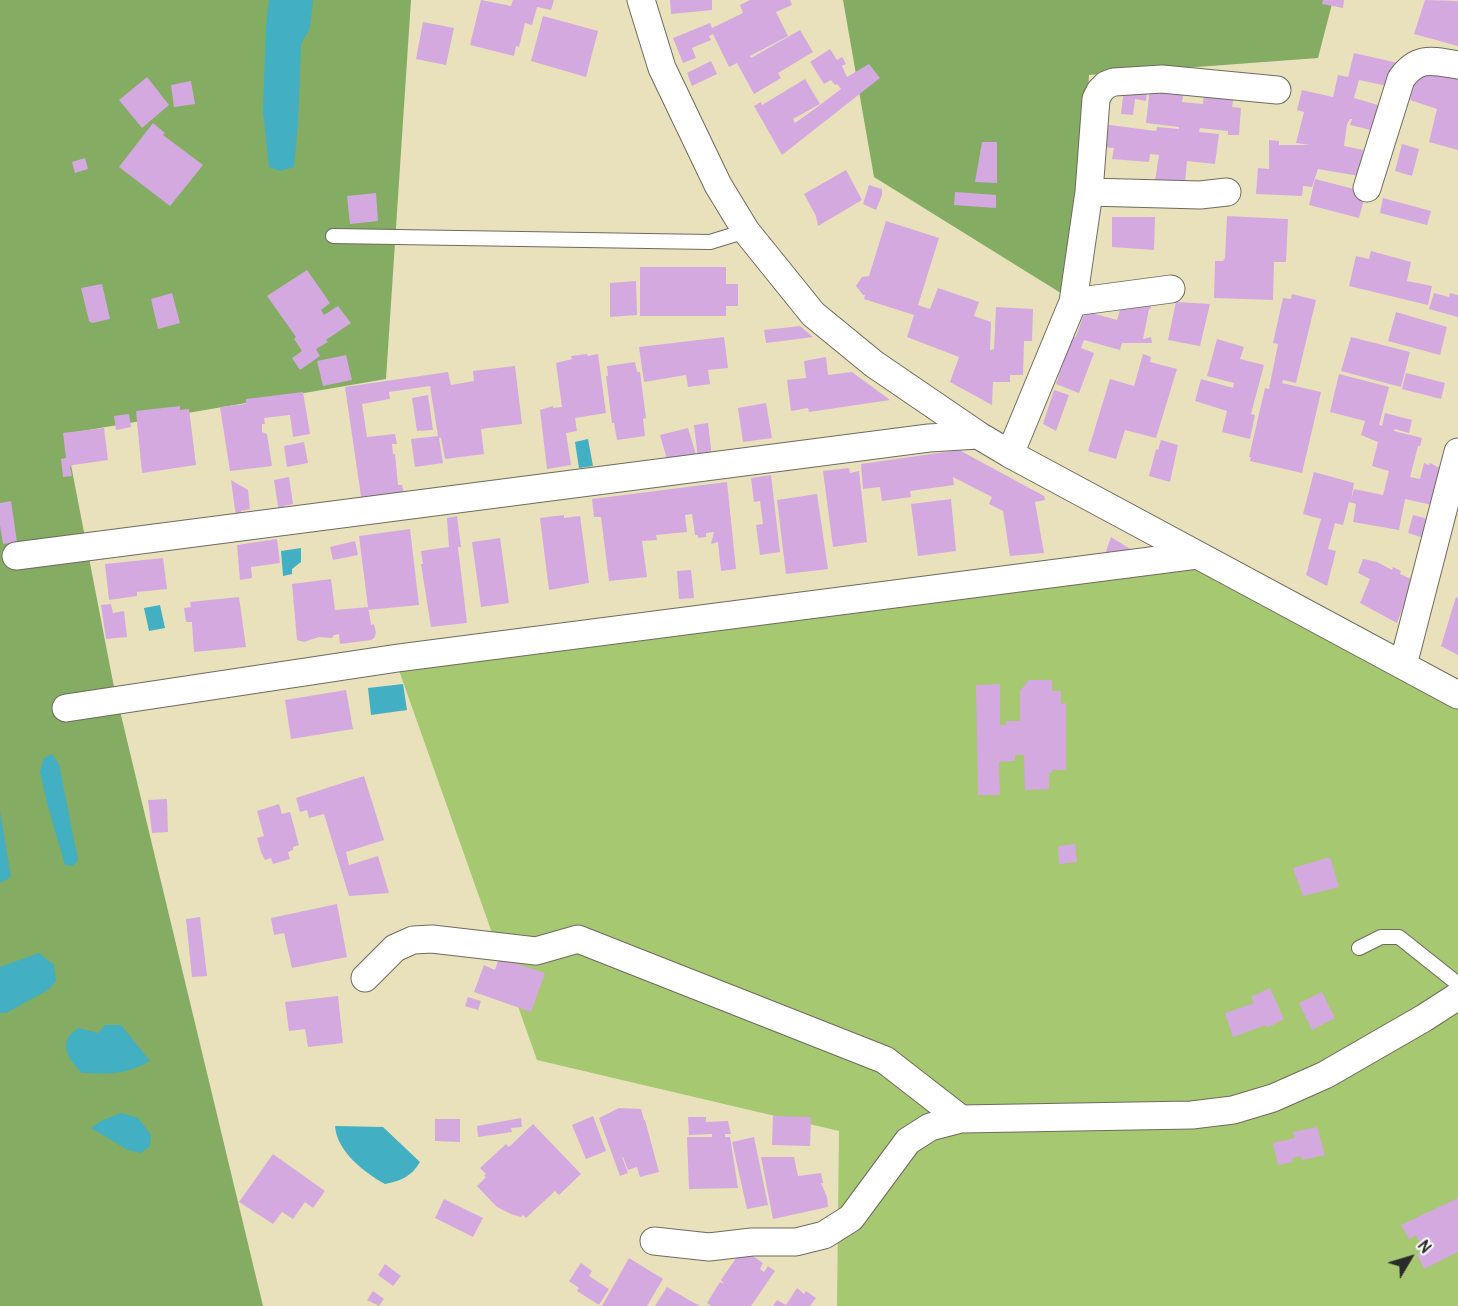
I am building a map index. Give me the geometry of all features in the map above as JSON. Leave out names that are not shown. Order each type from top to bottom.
[{"type":"street","points":[[641,0],[662,68],[718,185],[746,231],[813,314],[874,364],[978,435],[1010,454],[1458,694]]},
{"type":"street","points":[[1366,188],[1401,79],[1408,69],[1428,60],[1458,65]]},
{"type":"street","points":[[1010,454],[1073,302],[1089,192],[1096,99],[1106,85],[1114,82],[1162,80],[1277,90]]},
{"type":"street","points":[[1089,192],[1200,195],[1227,192]]},
{"type":"street","points":[[1073,302],[1171,289]]},
{"type":"street","points":[[16,556],[929,438],[978,435]]},
{"type":"street","points":[[1403,665],[1458,452]]},
{"type":"street","points":[[66,708],[398,658],[1197,555]]},
{"type":"street","points":[[365,978],[395,948],[413,940],[432,939],[536,951],[578,939],[885,1060],[960,1119]]},
{"type":"street","points":[[654,1242],[709,1247],[752,1242],[796,1242],[824,1235],[851,1218],[908,1141],[930,1127],[960,1119],[1192,1115],[1233,1110],[1273,1098],[1325,1075],[1458,996]]},
{"type":"lane","points":[[333,236],[710,242],[746,231]]},
{"type":"lane","points":[[1359,948],[1381,937],[1399,937],[1458,984]]},
{"type":"green space","points":[[0,0],[411,0],[386,379],[65,434],[113,682],[263,1306],[0,1306]]},
{"type":"green space","points":[[843,0],[1333,0],[1318,58],[1089,75],[1072,300],[874,177]]},
{"type":"green space","points":[[1187,557],[1458,701],[1458,1306],[837,1306],[839,1131],[537,1060],[396,662]]},
{"type":"water","points":[[269,0],[313,0],[310,28],[301,44],[294,167],[280,171],[269,167],[263,111]]},
{"type":"water","points":[[588,439],[593,466],[579,468],[575,442]]},
{"type":"water","points":[[301,548],[301,562],[292,569],[292,574],[283,576],[281,551]]},
{"type":"water","points":[[160,605],[165,628],[149,631],[144,608]]},
{"type":"water","points":[[403,684],[407,710],[371,715],[368,688]]},
{"type":"water","points":[[52,754],[59,764],[78,860],[73,866],[65,865],[40,772],[44,758]]},
{"type":"water","points":[[0,811],[11,877],[0,883]]},
{"type":"water","points":[[39,953],[54,965],[56,981],[48,990],[6,1013],[0,1013],[0,967]]},
{"type":"water","points":[[105,1025],[121,1025],[150,1061],[117,1073],[82,1073],[69,1056],[66,1044],[68,1039],[79,1028],[98,1033]]},
{"type":"water","points":[[121,1113],[138,1118],[151,1135],[150,1146],[141,1153],[128,1150],[91,1128]]},
{"type":"water","points":[[335,1126],[383,1127],[420,1162],[406,1177],[385,1184],[360,1167],[346,1153]]},
{"type":"building","points":[[481,0],[511,6],[513,0],[554,0],[551,10],[537,7],[532,25],[525,23],[519,47],[516,46],[514,56],[470,45]]},
{"type":"building","points":[[670,0],[712,0],[712,10],[671,14]]},
{"type":"building","points":[[750,0],[790,0],[792,5],[776,12],[788,36],[750,56],[751,58],[800,30],[813,52],[778,73],[781,78],[754,94],[737,63],[729,67],[713,34],[709,36],[711,40],[692,48],[696,58],[683,63],[673,38],[710,23],[712,28],[743,13],[740,5]]},
{"type":"building","points":[[1323,0],[1344,0],[1343,8],[1322,4]]},
{"type":"building","points":[[1425,0],[1458,1],[1458,46],[1414,34]]},
{"type":"building","points":[[543,16],[598,31],[586,77],[531,61]]},
{"type":"building","points":[[423,22],[454,28],[446,65],[416,59]]},
{"type":"building","points":[[830,49],[837,60],[842,57],[846,64],[842,66],[847,77],[869,64],[880,78],[782,155],[754,106],[761,102],[762,105],[805,79],[820,104],[793,119],[795,123],[816,108],[841,89],[831,80],[824,84],[810,62]]},
{"type":"building","points":[[1354,53],[1398,63],[1392,87],[1359,80],[1354,98],[1385,107],[1379,132],[1350,125],[1352,119],[1347,124],[1344,146],[1363,150],[1359,176],[1318,169],[1312,187],[1303,186],[1302,196],[1256,194],[1258,168],[1269,169],[1269,140],[1279,141],[1279,145],[1310,145],[1296,143],[1304,112],[1297,110],[1302,90],[1333,97],[1338,75],[1348,77]]},
{"type":"building","points":[[711,61],[717,74],[692,86],[687,73]]},
{"type":"building","points":[[1429,69],[1458,76],[1458,150],[1429,142],[1437,109],[1410,100],[1416,77]]},
{"type":"building","points":[[147,77],[169,105],[142,128],[119,100]]},
{"type":"building","points":[[191,81],[195,104],[174,107],[171,85]]},
{"type":"building","points":[[1124,88],[1147,91],[1146,101],[1135,99],[1133,115],[1121,114]]},
{"type":"building","points":[[1150,88],[1184,91],[1182,102],[1203,104],[1204,93],[1234,96],[1232,107],[1241,108],[1239,135],[1228,135],[1228,131],[1200,128],[1199,132],[1219,134],[1215,164],[1187,161],[1185,183],[1155,181],[1159,155],[1150,154],[1149,162],[1112,159],[1114,148],[1101,147],[1102,124],[1156,131],[1157,127],[1179,129],[1179,127],[1146,123]]},
{"type":"building","points":[[153,123],[165,133],[163,135],[203,165],[170,206],[119,167]]},
{"type":"building","points":[[982,142],[997,142],[997,183],[975,182]]},
{"type":"building","points":[[1402,144],[1419,149],[1412,176],[1395,171]]},
{"type":"building","points":[[85,158],[88,169],[75,173],[72,162]]},
{"type":"building","points":[[846,170],[862,200],[818,226],[816,216],[804,194]]},
{"type":"building","points":[[1315,179],[1366,192],[1359,218],[1309,205]]},
{"type":"building","points":[[869,185],[882,189],[876,210],[863,204]]},
{"type":"building","points":[[955,192],[996,195],[996,208],[954,205]]},
{"type":"building","points":[[376,193],[378,221],[350,224],[347,196]]},
{"type":"building","points":[[1383,198],[1431,211],[1427,225],[1380,213]]},
{"type":"building","points":[[1227,216],[1288,219],[1286,262],[1274,262],[1273,300],[1214,298],[1215,261],[1223,261],[1225,258]]},
{"type":"building","points":[[1112,217],[1155,217],[1154,250],[1112,247]]},
{"type":"building","points":[[886,221],[939,238],[918,305],[930,309],[938,288],[979,302],[974,316],[991,322],[990,350],[994,349],[996,307],[1033,309],[1032,341],[1024,341],[1023,375],[1010,375],[1010,382],[993,382],[992,405],[950,382],[959,357],[907,337],[914,315],[864,299],[865,295],[856,286],[862,277],[869,276]]},
{"type":"building","points":[[1371,251],[1411,262],[1407,281],[1432,286],[1428,305],[1349,286],[1356,256],[1369,259]]},
{"type":"building","points":[[640,267],[726,267],[726,284],[738,284],[738,306],[726,306],[726,316],[640,316]]},
{"type":"building","points":[[307,270],[330,303],[321,310],[324,315],[338,306],[351,323],[316,349],[320,356],[300,370],[292,358],[302,351],[294,339],[296,337],[267,296]]},
{"type":"building","points":[[636,281],[637,315],[610,317],[610,283]]},
{"type":"building","points":[[102,284],[110,319],[92,323],[89,321],[81,288]]},
{"type":"building","points":[[172,293],[180,323],[158,329],[151,299]]},
{"type":"building","points":[[1434,293],[1449,297],[1450,293],[1458,295],[1458,317],[1429,309]]},
{"type":"building","points":[[1292,294],[1316,300],[1296,383],[1283,380],[1282,383],[1321,392],[1302,473],[1250,461],[1251,457],[1249,457],[1265,388],[1269,389],[1278,344],[1273,343],[1283,298],[1291,299]]},
{"type":"building","points":[[1150,299],[1151,308],[1143,339],[1151,337],[1152,343],[1122,343],[1120,350],[1084,340],[1081,348],[1094,353],[1079,393],[1056,384],[1072,336],[1076,337],[1085,311],[1117,320],[1122,303]]},
{"type":"building","points":[[1176,302],[1210,304],[1200,346],[1168,340]]},
{"type":"building","points":[[1396,312],[1447,327],[1440,355],[1388,341]]},
{"type":"building","points":[[800,326],[813,337],[766,343],[764,330]]},
{"type":"building","points":[[724,337],[728,368],[708,370],[710,384],[688,387],[686,375],[644,382],[639,347]]},
{"type":"building","points":[[1351,337],[1410,352],[1401,387],[1341,371]]},
{"type":"building","points":[[1217,339],[1244,347],[1240,359],[1264,365],[1251,414],[1255,415],[1250,439],[1222,432],[1227,411],[1195,401],[1201,379],[1233,388],[1234,383],[1207,376]]},
{"type":"building","points":[[587,354],[588,356],[598,354],[606,413],[575,418],[577,431],[566,433],[571,465],[547,469],[540,410],[553,406],[553,408],[562,407],[556,363],[572,359],[571,356]]},
{"type":"building","points":[[1143,354],[1151,357],[1150,362],[1177,369],[1156,438],[1125,430],[1116,459],[1088,451],[1110,379],[1134,386]]},
{"type":"building","points":[[346,355],[352,380],[323,386],[317,361]]},
{"type":"building","points":[[826,357],[828,375],[852,372],[890,400],[809,412],[808,408],[791,411],[787,380],[806,378],[804,361]]},
{"type":"building","points":[[635,362],[637,372],[640,372],[646,418],[643,419],[645,436],[617,440],[614,423],[612,423],[606,376],[608,376],[607,366]]},
{"type":"building","points":[[515,366],[522,424],[481,429],[484,454],[445,459],[441,438],[439,438],[443,463],[415,467],[411,439],[438,436],[430,386],[389,392],[390,399],[362,404],[367,437],[395,434],[397,444],[392,444],[393,454],[395,454],[398,485],[402,485],[405,498],[362,503],[345,387],[448,372],[451,385],[474,381],[473,371]]},
{"type":"building","points":[[1406,373],[1445,383],[1441,399],[1402,389]]},
{"type":"building","points":[[1339,374],[1389,387],[1379,425],[1382,426],[1385,413],[1412,420],[1409,433],[1395,429],[1394,431],[1422,438],[1410,477],[1420,479],[1424,463],[1440,468],[1432,505],[1405,499],[1399,530],[1353,522],[1356,504],[1349,502],[1343,525],[1335,523],[1328,549],[1336,551],[1327,586],[1306,575],[1321,519],[1303,514],[1314,472],[1354,483],[1351,500],[1354,489],[1383,495],[1389,471],[1372,466],[1378,442],[1361,435],[1365,421],[1330,412]]},
{"type":"building","points":[[1054,390],[1069,395],[1056,431],[1043,424]]},
{"type":"building","points":[[303,392],[310,434],[293,437],[290,415],[264,418],[265,424],[262,424],[262,432],[267,434],[272,466],[230,471],[220,407],[246,404],[246,399]]},
{"type":"building","points":[[428,395],[433,430],[417,431],[412,398]]},
{"type":"building","points":[[766,403],[772,438],[743,442],[738,408]]},
{"type":"building","points":[[180,406],[180,410],[189,409],[196,465],[142,473],[136,411]]},
{"type":"building","points":[[129,414],[131,427],[116,430],[114,416]]},
{"type":"building","points":[[708,423],[712,457],[698,459],[694,425]]},
{"type":"building","points":[[104,428],[108,460],[73,465],[70,467],[72,476],[63,477],[61,459],[66,458],[63,433]]},
{"type":"building","points":[[688,428],[697,458],[669,466],[660,435]]},
{"type":"building","points":[[1161,440],[1178,445],[1170,482],[1149,476],[1156,449],[1158,450]]},
{"type":"building","points":[[304,442],[308,463],[287,467],[284,446]]},
{"type":"building","points":[[959,450],[1044,496],[1045,500],[1035,502],[1044,553],[1010,556],[1003,511],[989,504],[992,497],[953,477],[954,485],[910,491],[911,497],[882,501],[880,487],[863,489],[861,464]]},
{"type":"building","points":[[849,468],[850,473],[859,471],[867,542],[833,547],[823,471]]},
{"type":"building","points":[[771,475],[780,552],[760,555],[756,525],[763,524],[760,501],[754,502],[751,478]]},
{"type":"building","points":[[289,477],[293,504],[284,506],[285,511],[279,512],[274,480]]},
{"type":"building","points":[[231,480],[248,490],[250,509],[241,511],[242,516],[236,517]]},
{"type":"building","points":[[727,482],[736,569],[721,571],[718,542],[711,544],[714,532],[706,533],[706,537],[699,538],[695,535],[692,514],[685,515],[687,532],[656,535],[657,540],[642,541],[647,577],[609,581],[601,517],[594,517],[592,499]]},
{"type":"building","points":[[817,494],[828,569],[786,574],[777,500]]},
{"type":"building","points":[[951,499],[956,551],[918,556],[911,504]]},
{"type":"building","points":[[11,501],[17,542],[3,544],[0,503]]},
{"type":"building","points":[[564,515],[564,518],[580,516],[589,583],[549,590],[540,518]]},
{"type":"building","points":[[1413,515],[1432,520],[1427,539],[1408,533]]},
{"type":"building","points":[[457,516],[461,547],[458,547],[467,623],[431,627],[421,551],[449,547],[447,518]]},
{"type":"building","points":[[410,529],[419,605],[367,610],[376,633],[371,640],[340,644],[339,634],[332,638],[319,637],[304,642],[297,640],[292,584],[331,579],[335,610],[368,607],[359,536]]},
{"type":"building","points":[[1111,537],[1135,552],[1105,554]]},
{"type":"building","points":[[500,538],[509,603],[481,607],[472,542]]},
{"type":"building","points":[[277,539],[280,563],[251,567],[252,578],[240,580],[237,545]]},
{"type":"building","points":[[355,541],[358,555],[333,560],[330,547]]},
{"type":"building","points":[[163,558],[167,589],[137,592],[137,596],[109,600],[105,564]]},
{"type":"building","points":[[1363,559],[1377,562],[1392,570],[1393,567],[1401,571],[1400,574],[1413,580],[1397,623],[1360,603],[1370,579],[1358,573]]},
{"type":"building","points":[[691,570],[694,598],[679,599],[677,571]]},
{"type":"building","points":[[239,597],[246,647],[194,652],[192,622],[186,622],[184,608],[191,607],[190,602]]},
{"type":"building","points":[[1456,597],[1458,598],[1458,655],[1441,646]]},
{"type":"building","points":[[111,604],[113,613],[124,611],[127,637],[106,639],[101,605]]},
{"type":"building","points":[[1029,680],[1052,680],[1052,691],[1061,691],[1061,704],[1066,703],[1066,770],[1052,770],[1052,773],[1049,773],[1049,789],[1025,790],[1024,755],[1015,755],[1015,761],[999,762],[1000,795],[978,795],[976,685],[1000,684],[1000,725],[1006,725],[1006,721],[1020,721],[1020,691]]},
{"type":"building","points":[[346,690],[353,729],[291,739],[285,700]]},
{"type":"building","points":[[364,776],[384,840],[346,852],[349,865],[378,856],[389,893],[349,896],[324,814],[309,818],[307,810],[300,812],[296,798]]},
{"type":"building","points":[[167,799],[168,832],[152,833],[148,800]]},
{"type":"building","points":[[279,804],[282,814],[290,812],[299,845],[288,852],[290,859],[273,864],[271,858],[265,860],[261,852],[257,838],[264,836],[257,811]]},
{"type":"building","points":[[1075,844],[1077,862],[1059,864],[1058,846]]},
{"type":"building","points":[[1330,857],[1339,887],[1303,896],[1293,868]]},
{"type":"building","points":[[337,904],[347,957],[292,968],[284,933],[274,935],[271,918]]},
{"type":"building","points":[[200,917],[207,976],[192,977],[186,919]]},
{"type":"building","points":[[499,958],[545,973],[531,1012],[474,992],[484,965],[495,970]]},
{"type":"building","points":[[1270,988],[1284,1019],[1267,1028],[1266,1025],[1233,1037],[1225,1013],[1254,1003],[1251,997]]},
{"type":"building","points":[[1322,992],[1335,1018],[1312,1030],[1299,1003]]},
{"type":"building","points":[[338,996],[343,1043],[308,1047],[305,1029],[289,1031],[285,1002]]},
{"type":"building","points":[[468,997],[481,1001],[478,1010],[465,1006]]},
{"type":"building","points":[[619,1108],[641,1109],[659,1172],[640,1177],[637,1167],[628,1170],[622,1157],[628,1173],[620,1176],[599,1118]]},
{"type":"building","points":[[593,1116],[606,1151],[586,1159],[572,1125]]},
{"type":"building","points":[[773,1116],[811,1117],[810,1146],[772,1145]]},
{"type":"building","points":[[688,1117],[706,1117],[706,1122],[728,1121],[731,1134],[725,1134],[725,1137],[730,1137],[738,1188],[689,1189],[687,1137],[712,1137],[712,1134],[689,1135]]},
{"type":"building","points":[[521,1118],[522,1127],[511,1128],[512,1132],[478,1137],[477,1126]]},
{"type":"building","points":[[435,1119],[460,1119],[460,1142],[435,1141]]},
{"type":"building","points":[[533,1124],[581,1174],[559,1195],[555,1191],[526,1218],[497,1207],[477,1186],[486,1177],[480,1168],[506,1144],[509,1147]]},
{"type":"building","points":[[1317,1127],[1325,1155],[1302,1160],[1301,1156],[1292,1158],[1293,1162],[1278,1165],[1273,1143],[1295,1138],[1293,1132]]},
{"type":"building","points":[[754,1137],[768,1205],[747,1209],[732,1142]]},
{"type":"building","points":[[273,1154],[325,1191],[313,1208],[305,1202],[293,1219],[282,1212],[273,1224],[239,1202]]},
{"type":"building","points":[[761,1157],[794,1157],[798,1176],[821,1173],[823,1183],[821,1183],[827,1197],[828,1207],[773,1219]]},
{"type":"building","points":[[1458,1198],[1458,1252],[1424,1269],[1417,1254],[1424,1251],[1416,1235],[1409,1239],[1401,1225]]},
{"type":"building","points":[[444,1199],[483,1218],[473,1237],[435,1218]]},
{"type":"building","points":[[744,1250],[763,1263],[760,1269],[764,1272],[768,1266],[775,1271],[751,1306],[711,1306],[707,1303],[720,1282],[724,1284],[721,1280]]},
{"type":"building","points":[[629,1258],[663,1279],[647,1306],[602,1306]]},
{"type":"building","points":[[581,1263],[592,1271],[589,1276],[609,1289],[599,1305],[577,1291],[579,1288],[569,1281]]},
{"type":"building","points":[[385,1264],[401,1276],[393,1286],[378,1275]]},
{"type":"building","points":[[667,1287],[689,1300],[700,1306],[655,1306]]},
{"type":"building","points":[[797,1288],[804,1294],[806,1291],[816,1298],[810,1306],[773,1306],[777,1300],[786,1305]]},
{"type":"building","points":[[373,1291],[384,1299],[379,1306],[367,1300]]}]
